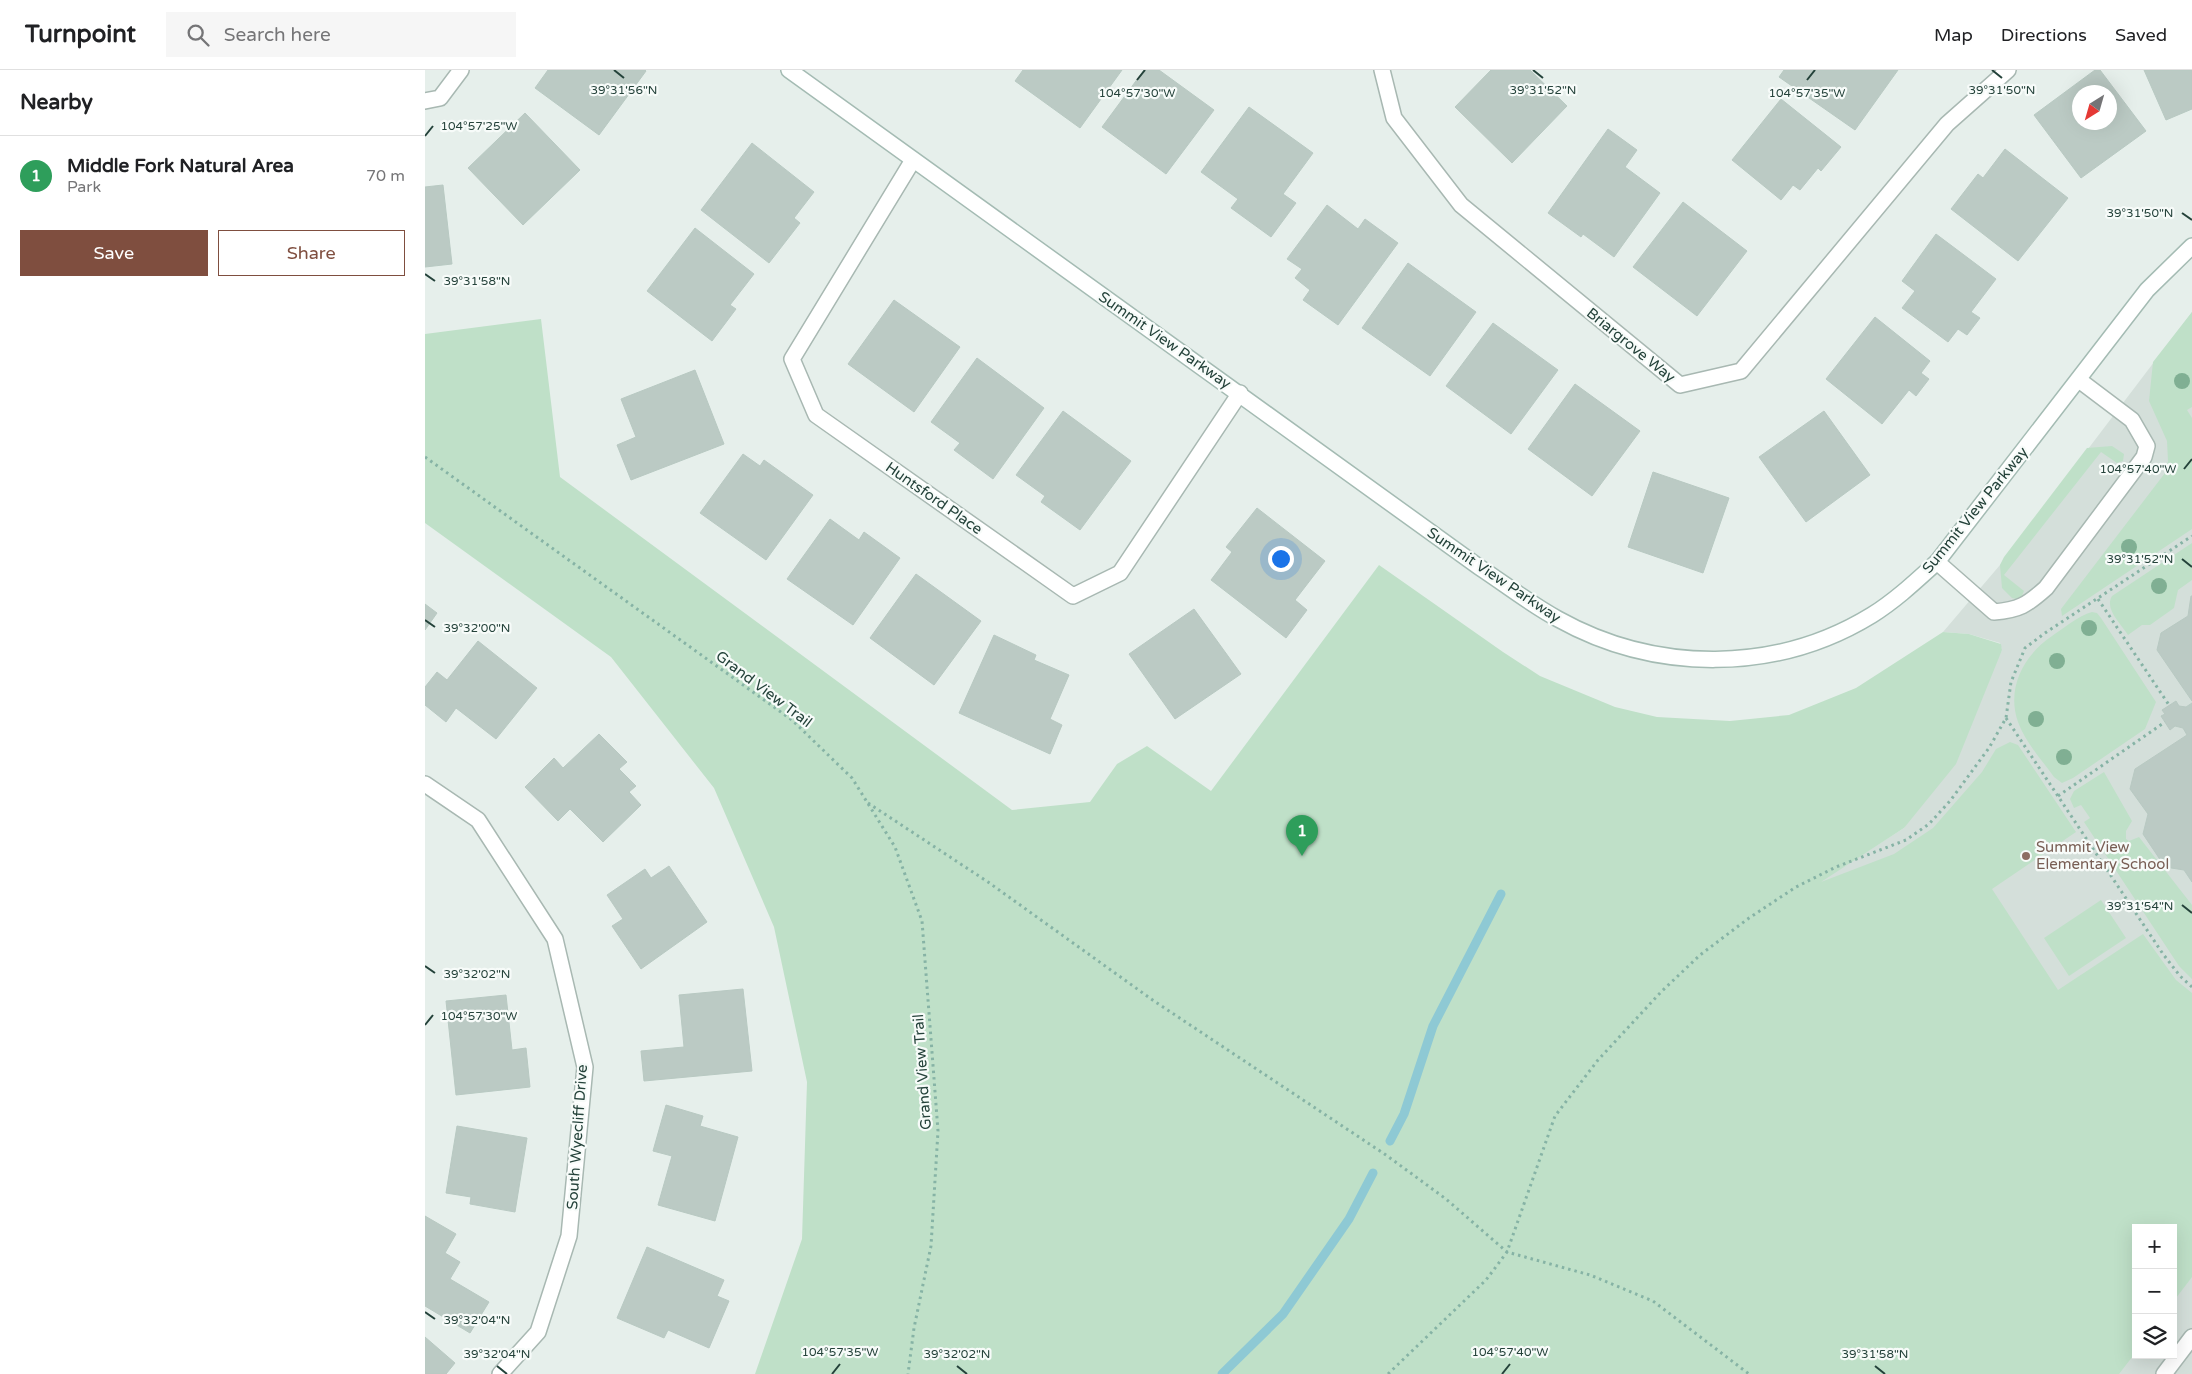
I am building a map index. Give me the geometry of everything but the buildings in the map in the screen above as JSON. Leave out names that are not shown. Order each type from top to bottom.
[{"type":"street","points":[[425,101],[440,98],[461,70]]},
{"type":"street","name":"Summit View Parkway","points":[[789,70],[1240,393],[1479,567],[1557,619],[1605,641],[1656,655],[1703,661],[1751,658],[1792,649],[1834,634],[1872,615],[1905,591],[1937,562],[2147,290],[2192,246]]},
{"type":"street","name":"Briargrove Way","points":[[1382,70],[1394,118],[1461,205],[1680,385],[1741,371],[1947,124],[2008,70]]},
{"type":"street","name":"Huntsford Place","points":[[913,160],[792,360],[816,415],[1073,596],[1119,573],[1240,393]]},
{"type":"street","points":[[1937,562],[1993,612],[2016,610],[2029,604],[2046,588],[2144,457],[2147,446],[2132,420],[2079,380]]},
{"type":"street","name":"South Wyecliff Drive","points":[[425,784],[478,820],[555,939],[585,1067],[569,1236],[538,1332],[499,1374]]},
{"type":"street","points":[[2164,1374],[2192,1337]]},
{"type":"path","name":"Grand View Trail","points":[[425,457],[792,720],[852,778],[895,847],[922,921],[937,1122],[931,1246],[914,1328],[908,1374]]},
{"type":"path","points":[[1388,1374],[1486,1280],[1507,1252],[1555,1116],[1598,1060],[1649,1005],[1700,955],[1749,918],[1796,887],[1836,867],[1906,840],[1929,824],[1950,801],[1989,748],[2007,718],[2011,682],[2025,648],[2192,536]]},
{"type":"path","points":[[2099,599],[2169,705]]},
{"type":"path","points":[[2007,718],[2163,954],[2180,976],[2192,987]]},
{"type":"path","points":[[2058,796],[2165,722]]},
{"type":"path","points":[[867,802],[988,882],[1154,1001],[1386,1154],[1446,1199],[1507,1252],[1590,1275],[1653,1301],[1749,1374]]},
{"type":"shaded area","name":"Summit View Elementary School","points":[[2192,312],[2192,1374],[1970,1374],[1818,883],[1904,828],[2002,650],[2000,643],[1969,634],[1943,632],[2000,565]]},
{"type":"green space","points":[[2192,312],[2192,407],[2187,410],[2192,418],[2192,529],[2062,616],[2061,609],[2165,473],[2168,461],[2167,441],[2149,401],[2153,362]]},
{"type":"green space","points":[[541,319],[560,477],[1012,810],[1090,802],[1117,764],[1147,746],[1211,791],[1379,565],[1540,676],[1615,707],[1657,717],[1730,721],[1789,715],[1856,688],[1943,632],[1969,634],[2001,644],[2002,650],[1956,764],[1904,828],[1821,882],[1894,854],[1933,828],[1982,772],[1996,749],[2010,742],[2018,745],[2076,832],[1992,889],[2058,990],[2143,934],[2176,980],[2192,993],[2192,1277],[2177,1297],[2177,1224],[2132,1224],[2132,1357],[2119,1374],[755,1374],[802,1239],[807,1082],[774,927],[714,788],[611,657],[425,523],[425,334]]},
{"type":"green space","points":[[2112,446],[2124,454],[2123,461],[2117,463],[2101,452],[2004,575],[2024,591],[2020,600],[2012,598],[2002,588],[2000,565],[2004,557],[2087,448]]},
{"type":"green space","points":[[2192,543],[2192,580],[2178,590],[2174,608],[2150,625],[2142,625],[2128,635],[2112,611],[2110,601],[2112,596]]},
{"type":"green space","points":[[2092,612],[2097,613],[2101,618],[2156,702],[2145,729],[2073,778],[2062,783],[2054,777],[2029,744],[2021,729],[2015,709],[2016,685],[2026,663],[2042,644],[2076,619]]},
{"type":"green space","points":[[2104,772],[2132,821],[2126,831],[2126,839],[2129,841],[2139,837],[2192,905],[2192,979],[2179,966],[2084,822],[2090,818],[2081,805],[2074,808],[2070,799],[2074,791]]},
{"type":"green space","points":[[2101,900],[2126,938],[2069,976],[2044,938]]},
{"type":"waterway","points":[[1390,1141],[1404,1114],[1433,1026],[1501,894]]},
{"type":"waterway","points":[[1222,1374],[1283,1314],[1349,1219],[1373,1173]]},
{"type":"place","name":"Middle Fork Natural Area","points":[[1302,856]]},
{"type":"place","name":"Summit View Elementary School","points":[[2026,856]]}]
